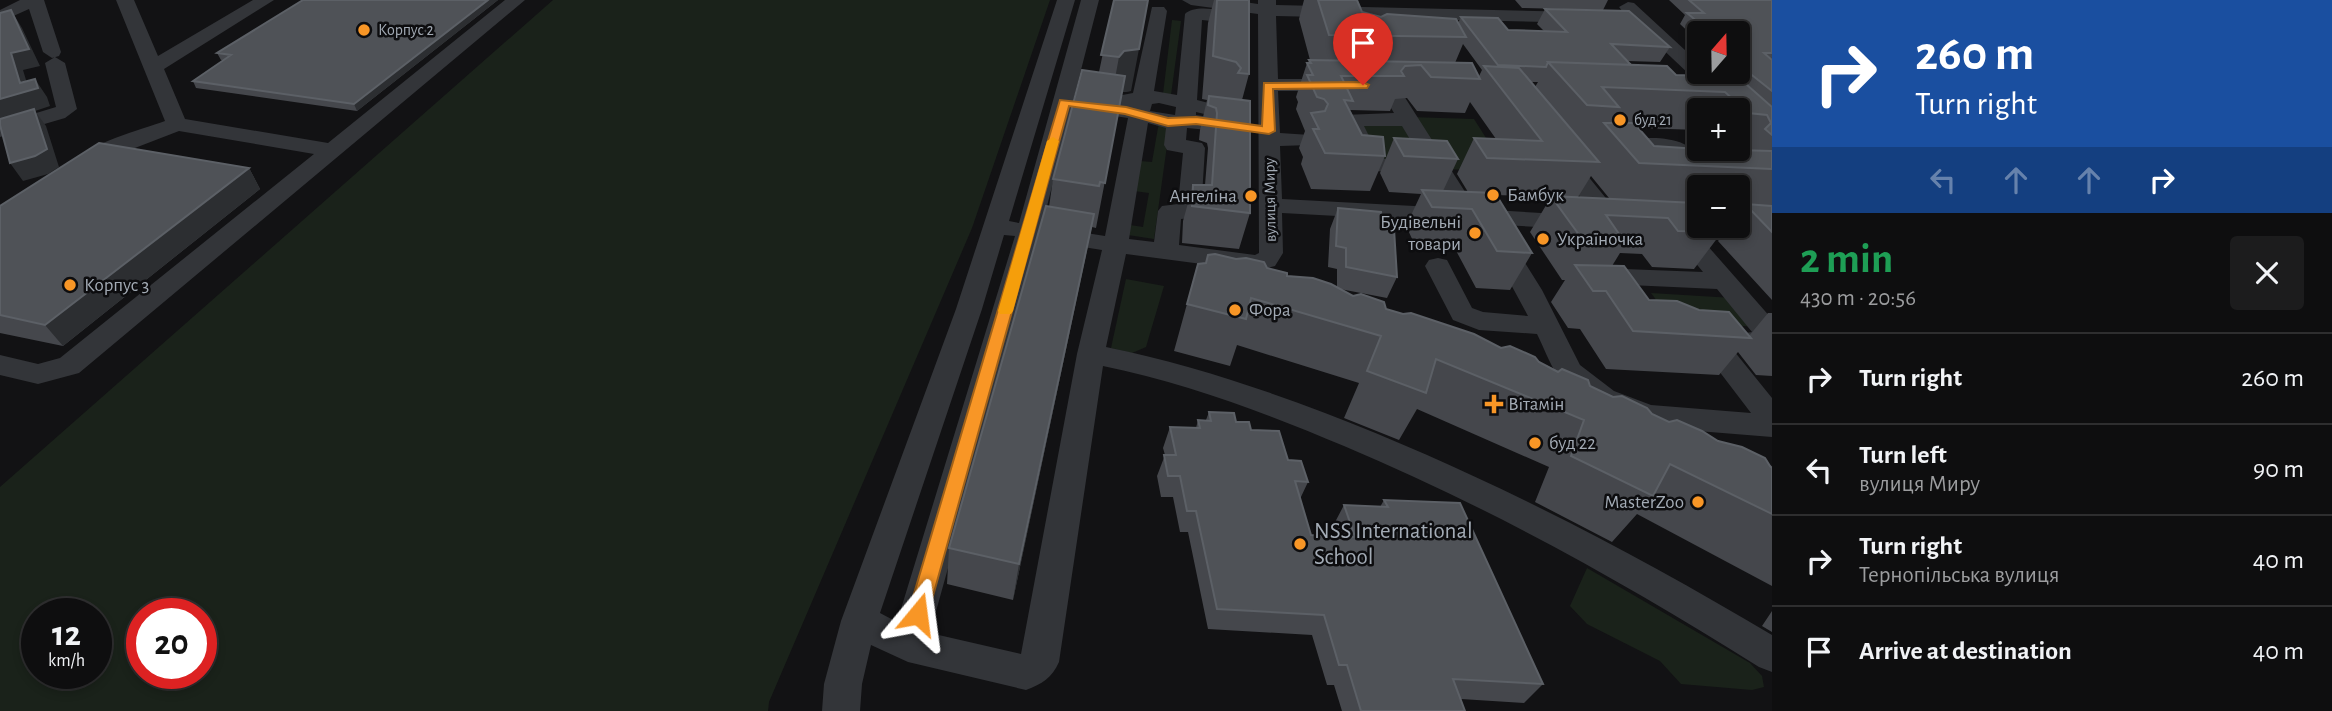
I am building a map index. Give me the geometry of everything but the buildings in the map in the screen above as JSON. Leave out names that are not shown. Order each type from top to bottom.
[{"type":"street","points":[[0,7],[32,0]]},
{"type":"street","points":[[0,17],[32,0]]},
{"type":"street","points":[[0,131],[67,109],[53,58],[32,0]]},
{"type":"street","points":[[125,0],[177,124]]},
{"type":"street","points":[[153,67],[265,0]]},
{"type":"street","points":[[0,365],[38,374],[69,366],[516,0]]},
{"type":"street","points":[[1621,0],[1726,98]]},
{"type":"street","points":[[908,645],[1029,231],[1065,97],[1087,1]]},
{"type":"street","points":[[841,711],[843,684],[859,621],[969,309],[995,226],[1087,1]]},
{"type":"street","points":[[859,621],[908,645],[1026,673],[1040,662],[1091,354],[1115,245],[1140,107],[1153,6],[1172,15],[1193,4],[1267,10],[1641,19]]},
{"type":"street","points":[[995,226],[1115,245],[1166,250],[1170,211],[1189,212],[1194,148],[1175,145],[1183,115],[1193,4]]},
{"type":"street","name":"вулиця Миру","points":[[1166,250],[1255,263],[1266,260],[1271,253],[1267,10]]},
{"type":"street","points":[[1339,12],[1353,31]]},
{"type":"street","points":[[1387,85],[1438,169],[1542,290],[1547,326],[1569,371],[1604,399],[1648,416],[1772,426]]},
{"type":"street","points":[[1268,86],[1414,87]]},
{"type":"street","points":[[1065,97],[1126,111],[1140,107],[1268,129],[1302,139]]},
{"type":"street","points":[[1409,120],[1350,119],[1361,142],[1343,141],[1362,163],[1438,169]]},
{"type":"street","points":[[1750,120],[1772,141]]},
{"type":"street","points":[[67,175],[101,153],[177,124],[331,150]]},
{"type":"street","points":[[1655,165],[1638,150],[1640,146],[1654,144],[1680,150],[1687,155]]},
{"type":"street","points":[[1585,154],[1553,148],[1644,227],[1724,281],[1772,337],[1771,340],[1695,337],[1772,419]]},
{"type":"street","points":[[1612,156],[1689,171],[1696,165],[1694,161]]},
{"type":"street","points":[[1270,212],[1772,233]]},
{"type":"street","points":[[1438,266],[1462,314],[1479,321],[1547,326]]},
{"type":"street","points":[[1642,323],[1608,293],[1616,286],[1616,281],[1623,277],[1724,281]]},
{"type":"street","points":[[1091,354],[1140,363],[1260,400],[1406,457],[1592,548],[1772,655]]},
{"type":"shaded area","points":[[553,0],[1050,0],[972,228],[769,702],[768,711],[0,711],[0,487]]},
{"type":"shaded area","points":[[1172,20],[1181,21],[1171,95],[1163,94]]},
{"type":"shaded area","points":[[1343,115],[1474,119],[1507,171],[1373,167]]},
{"type":"shaded area","points":[[1159,122],[1170,124],[1154,239],[1128,235],[1130,225],[1143,227],[1149,193],[1134,191],[1140,161],[1152,162]]},
{"type":"shaded area","points":[[1126,279],[1164,286],[1146,347],[1132,353],[1111,348]]},
{"type":"shaded area","points":[[1651,293],[1733,298],[1757,327],[1672,321]]},
{"type":"shaded area","points":[[1587,568],[1750,663],[1762,676],[1764,687],[1752,690],[1681,684],[1660,661],[1587,624],[1570,606]]},
{"type":"slow traffic","points":[[1006,311],[1053,141]]},
{"type":"place","name":"Корпус 2","points":[[364,30]]},
{"type":"place","name":"буд 21","points":[[1620,120]]},
{"type":"place","name":"Бамбук","points":[[1493,195]]},
{"type":"place","name":"Ангеліна","points":[[1251,196]]},
{"type":"place","name":"Будівельні товари","points":[[1475,233]]},
{"type":"place","name":"Україночка","points":[[1543,239]]},
{"type":"place","name":"Корпус 3","points":[[70,285]]},
{"type":"place","name":"Фора","points":[[1235,310]]},
{"type":"place","name":"Вітамін","points":[[1494,404]]},
{"type":"place","name":"буд 22","points":[[1535,443]]},
{"type":"place","name":"MasterZoo","points":[[1698,502]]},
{"type":"place","name":"NSS International School","points":[[1300,544]]},
{"type":"route","points":[[918,614],[1064,102],[1126,111],[1148,119],[1168,122],[1196,121],[1269,131],[1268,86],[1363,85]]}]
